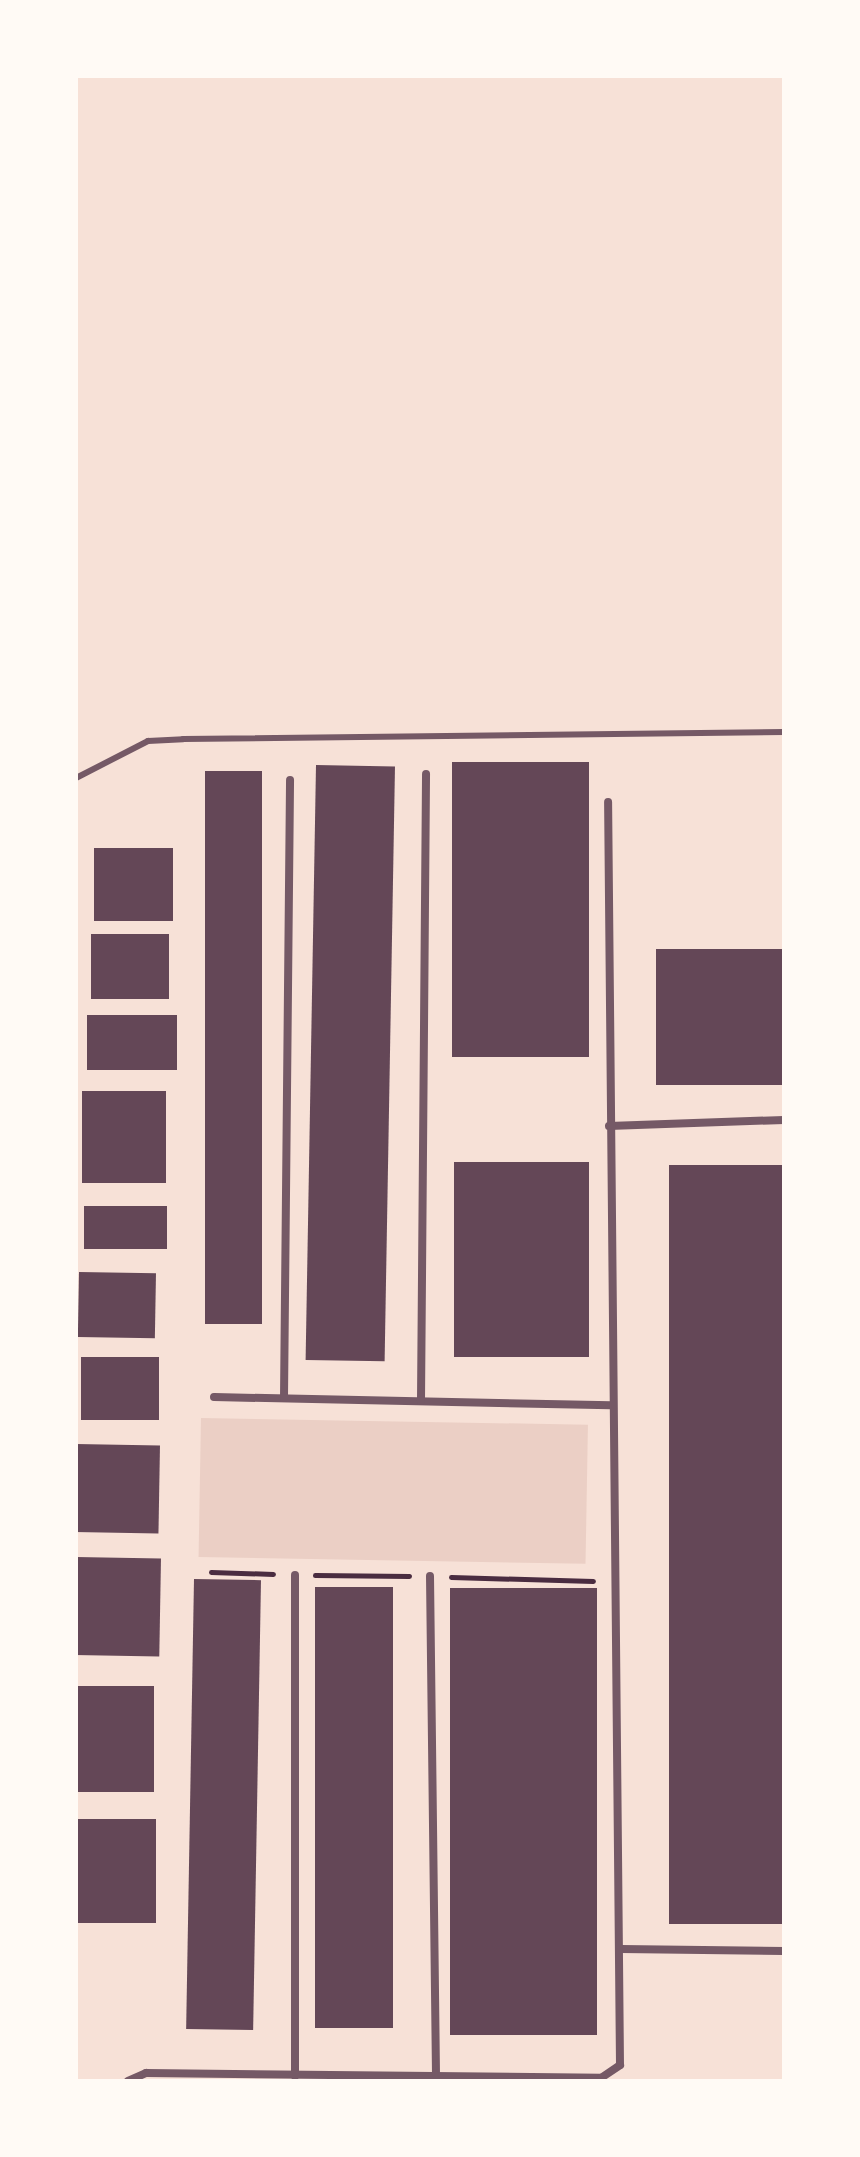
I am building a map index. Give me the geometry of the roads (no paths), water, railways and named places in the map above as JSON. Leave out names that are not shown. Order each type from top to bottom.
[{"type":"street","points":[[421,1401],[426,774]]},
{"type":"street","points":[[284,1398],[290,780]]},
{"type":"street","points":[[128,2081],[146,2073],[436,2077],[613,2074],[620,2065],[618,1582],[611,1405],[608,802]]},
{"type":"street","points":[[609,1126],[784,1120]]},
{"type":"street","points":[[214,1397],[611,1405]]},
{"type":"street","points":[[295,1575],[295,2076]]},
{"type":"street","points":[[430,1576],[436,2077]]},
{"type":"street","points":[[621,1949],[784,1951]]},
{"type":"lane","points":[[76,778],[148,741],[399,741],[784,732]]},
{"type":"lane","points":[[76,770],[85,774]]}]
